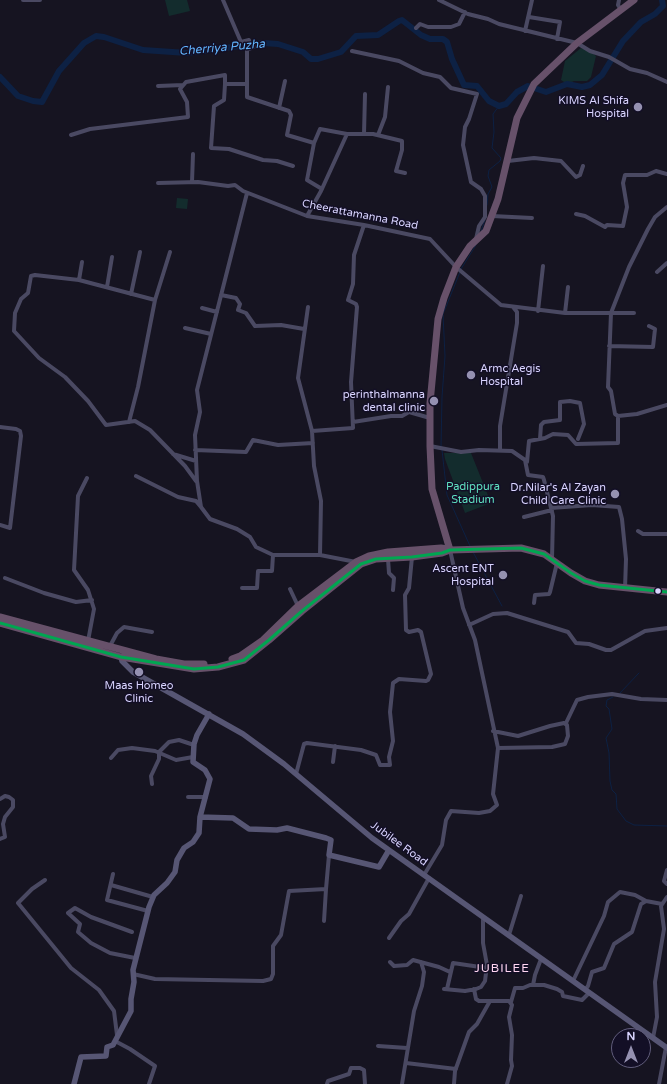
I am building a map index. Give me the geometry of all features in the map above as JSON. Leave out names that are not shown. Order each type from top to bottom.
[{"type":"highway","points":[[450,550],[432,489],[430,446],[430,418],[438,319],[444,298],[470,246],[486,231],[498,199],[516,121],[534,84],[577,43],[634,0]]},
{"type":"highway","points":[[0,617],[123,650],[184,664],[201,664],[221,662],[240,656],[257,644],[298,606],[356,562],[376,557],[441,548],[450,550],[472,550],[521,548],[534,550],[555,561],[585,581],[599,585],[667,592]]},
{"type":"highway","points":[[0,623],[121,657],[194,669],[218,667],[244,660],[361,564],[376,557],[412,557],[442,553],[450,550]]},
{"type":"highway","points":[[121,657],[118,652],[123,650]]},
{"type":"main road","name":"Jubilee Road","points":[[121,657],[122,661],[133,672],[243,734],[296,774],[372,838],[667,1047]]},
{"type":"main road","points":[[74,1084],[81,1057],[106,1056],[107,1047],[113,1045],[117,1035],[131,1012],[135,958],[148,911],[153,898],[175,872],[177,860],[184,848],[193,842],[199,833],[200,817],[210,776],[205,770],[194,763],[194,745],[197,736],[209,714]]},
{"type":"main road","points":[[200,817],[232,818],[249,829],[277,830],[287,828],[326,838],[331,840],[329,855],[379,867],[389,850]]},
{"type":"street","points":[[23,0],[40,0]]},
{"type":"street","points":[[223,0],[241,42],[250,40],[250,47],[247,50],[247,97],[289,111],[292,115],[288,135],[314,143]]},
{"type":"street","points":[[439,0],[464,12],[525,31],[577,43],[590,51],[610,57],[630,69],[647,73],[667,82]]},
{"type":"street","points":[[525,31],[532,0]]},
{"type":"street","points":[[619,0],[618,5],[621,10]]},
{"type":"street","points":[[416,28],[420,24],[428,27],[451,27],[459,24],[464,12]]},
{"type":"street","points":[[529,17],[560,22],[557,39]]},
{"type":"street","points":[[250,47],[256,46]]},
{"type":"street","points":[[352,51],[399,60],[423,73],[440,76],[451,88],[477,94],[470,119],[464,127],[463,145],[471,182],[481,189],[485,196],[485,217],[479,226],[478,239]]},
{"type":"street","points":[[71,135],[90,129],[188,117],[187,102],[180,88],[186,82],[207,77],[225,75],[224,100],[214,106],[211,148],[229,149],[263,160],[277,161],[292,166]]},
{"type":"street","points":[[279,108],[285,81]]},
{"type":"street","points":[[225,84],[246,84]]},
{"type":"street","points":[[158,86],[183,85]]},
{"type":"street","points":[[378,135],[385,117],[388,87]]},
{"type":"street","points":[[364,134],[365,94]]},
{"type":"street","points":[[322,189],[307,180],[314,143],[320,129],[347,134],[378,135],[402,141],[402,150],[396,172],[405,173]]},
{"type":"street","points":[[307,216],[322,189],[347,134]]},
{"type":"street","points":[[192,182],[193,154]]},
{"type":"street","points":[[508,161],[534,158],[561,161],[576,178],[580,174],[583,166]]},
{"type":"street","points":[[576,214],[585,216],[605,228],[608,225],[622,226],[627,207],[622,184],[625,175],[647,175],[656,171],[667,174]]},
{"type":"street","name":"Cheerattamanna Road","points":[[158,183],[192,182],[235,186],[248,193],[307,216],[364,225],[430,239],[459,269],[501,305],[538,311],[565,313],[634,313]]},
{"type":"street","points":[[201,507],[197,481],[195,435],[200,412],[197,390],[248,193]]},
{"type":"street","points":[[534,603],[535,595],[548,594],[550,592],[555,561],[552,509],[543,477],[528,475],[528,441],[558,434],[568,435],[576,444],[618,444],[618,416],[615,414],[611,391],[608,387],[611,313],[629,267],[648,229],[655,217],[667,207]]},
{"type":"street","points":[[492,216],[532,218]]},
{"type":"street","points":[[312,431],[353,428],[351,382],[357,307],[356,304],[348,300],[353,284],[354,255],[364,225]]},
{"type":"street","points":[[131,294],[140,252]]},
{"type":"street","points":[[129,422],[138,387],[155,300],[170,252]]},
{"type":"street","points":[[107,287],[112,257]]},
{"type":"street","points":[[79,280],[82,262]]},
{"type":"street","points":[[657,272],[667,263]]},
{"type":"street","points":[[538,311],[543,266]]},
{"type":"street","points":[[155,300],[79,280],[35,275],[31,276],[28,293],[21,299],[15,313],[14,331],[39,358],[64,377],[88,401],[106,425],[135,422],[150,430],[197,481]]},
{"type":"street","points":[[565,313],[568,287]]},
{"type":"street","points":[[222,295],[236,298],[240,304],[238,310],[246,313],[255,326],[281,325],[304,329]]},
{"type":"street","points":[[308,307],[298,378],[312,431],[314,466],[321,501],[320,555]]},
{"type":"street","points":[[500,450],[500,426],[517,323],[517,312],[513,307]]},
{"type":"street","points":[[202,308],[217,312]]},
{"type":"street","points":[[609,346],[653,347],[655,329],[648,326]]},
{"type":"street","points":[[185,328],[211,334]]},
{"type":"street","points":[[540,439],[541,425],[544,422],[560,420],[560,402],[570,401],[580,403],[584,424],[578,439]]},
{"type":"street","points":[[618,416],[637,414],[667,406]]},
{"type":"street","points":[[353,422],[391,416],[402,416],[409,412],[430,418]]},
{"type":"street","points":[[0,427],[16,429],[20,431],[21,436],[10,528],[0,525]]},
{"type":"street","points":[[196,450],[246,452],[253,440],[278,445],[313,443]]},
{"type":"street","points":[[430,446],[461,452],[500,450],[514,452],[518,457],[527,462]]},
{"type":"street","points":[[172,453],[196,461]]},
{"type":"street","points":[[136,476],[178,497],[196,501],[210,519],[237,529],[250,537],[256,547],[273,555],[320,555],[356,562]]},
{"type":"street","points":[[86,478],[78,496],[74,570],[88,590],[94,609],[88,641]]},
{"type":"street","points":[[524,517],[552,509],[592,505],[619,507],[622,519],[626,558],[625,588]]},
{"type":"street","points":[[638,531],[644,534],[667,534]]},
{"type":"street","points":[[389,938],[401,921],[409,914],[442,845],[446,820],[451,811],[479,813],[490,811],[497,805],[493,794],[498,748],[474,640],[459,593],[450,550]]},
{"type":"street","points":[[242,588],[257,588],[258,571],[272,571],[273,555]]},
{"type":"street","points":[[296,774],[304,744],[336,746],[374,754],[380,765],[389,766],[389,757],[393,741],[390,715],[393,683],[399,679],[426,680],[430,677],[428,657],[421,632],[418,630],[409,632],[406,630],[405,595],[409,588],[412,557]]},
{"type":"street","points":[[388,558],[389,573],[394,578],[393,590]]},
{"type":"street","points":[[5,578],[44,593],[76,602],[92,600]]},
{"type":"street","points":[[290,588],[298,606]]},
{"type":"street","points":[[469,625],[494,614],[507,613],[568,632],[576,644],[590,644],[606,650],[611,650],[645,631],[667,628]]},
{"type":"street","points":[[110,646],[117,633],[124,627],[152,632]]},
{"type":"street","points":[[498,748],[552,747],[565,744],[568,736],[566,723],[577,700],[612,694],[641,699],[667,700]]},
{"type":"street","points":[[493,731],[518,736],[566,723]]},
{"type":"street","points":[[152,784],[151,776],[159,752],[169,742],[174,740],[194,745]]},
{"type":"street","points":[[333,762],[336,746]]},
{"type":"street","points":[[111,758],[117,751],[122,749],[140,748],[159,752],[176,760],[194,757]]},
{"type":"street","points":[[0,799],[5,796],[9,797],[13,800],[13,807],[3,824],[5,837],[0,840]]},
{"type":"street","points":[[188,797],[206,796]]},
{"type":"street","points":[[324,921],[329,855]]},
{"type":"street","points":[[667,870],[664,881],[667,884]]},
{"type":"street","points":[[113,874],[107,900],[148,911]]},
{"type":"street","points":[[45,880],[32,889],[18,903],[71,968],[99,990],[114,1011],[117,1035]]},
{"type":"street","points":[[111,885],[153,898]]},
{"type":"street","points":[[133,974],[155,979],[263,982],[270,979],[273,974],[274,946],[280,935],[289,891],[326,889]]},
{"type":"street","points":[[573,981],[604,916],[608,902],[620,892],[635,895],[646,901],[662,904]]},
{"type":"street","points":[[509,935],[521,896]]},
{"type":"street","points":[[653,1038],[657,1017],[655,982],[664,929],[662,904],[667,897]]},
{"type":"street","points":[[507,1084],[512,1066],[512,1035],[509,1017],[512,1009],[511,1002],[515,988],[533,985],[556,989],[562,992],[563,996],[582,1000],[587,991],[592,972],[601,971],[604,968],[614,944],[632,932],[641,904],[646,901]]},
{"type":"street","points":[[132,932],[91,917],[75,908],[68,913],[80,924],[78,932],[91,943],[110,953],[135,958]]},
{"type":"street","points":[[483,917],[482,943],[487,968],[485,981],[481,987],[465,991],[445,989],[452,964],[455,962],[472,967],[487,968]]},
{"type":"street","points":[[533,985],[541,959]]},
{"type":"street","points":[[390,962],[394,966],[398,966],[407,965],[413,960],[450,972]]},
{"type":"street","points":[[402,1084],[414,1011],[422,986],[424,972],[421,962]]},
{"type":"street","points":[[474,989],[476,999],[479,1001],[511,1002]]},
{"type":"street","points":[[454,1084],[456,1069],[469,1032],[477,1024],[490,1001]]},
{"type":"street","points":[[115,1041],[155,1066],[150,1084]]},
{"type":"street","points":[[378,1046],[407,1048]]},
{"type":"street","points":[[659,1084],[667,1047]]},
{"type":"street","points":[[406,1063],[456,1069]]},
{"type":"street","points":[[327,1084],[328,1081],[349,1074],[351,1068],[360,1068],[364,1070],[365,1084]]},
{"type":"green space","points":[[165,0],[187,0],[190,11],[169,16]]},
{"type":"green space","points":[[581,48],[589,50],[596,56],[591,77],[587,81],[574,81],[567,84],[561,80],[565,61]]},
{"type":"green space","points":[[177,198],[188,199],[187,209],[176,208]]},
{"type":"green space","name":"Padippura Stadium","points":[[444,453],[471,453],[491,503],[465,513]]},
{"type":"waterway","name":"Cherriya Puzha","points":[[0,77],[18,96],[33,101],[42,102],[59,71],[84,43],[96,36],[104,37],[143,50],[187,53],[263,43],[278,44],[303,52],[311,59],[318,59],[341,52],[356,36],[378,35],[402,20],[421,35],[430,39],[443,39],[447,42],[452,59],[464,85],[477,86],[489,101],[499,106],[506,104],[517,92],[528,86],[546,92],[567,84],[582,87],[590,85],[602,75],[623,41],[641,22],[655,14],[663,6],[662,0]]},
{"type":"waterway","points":[[487,205],[488,194],[492,187],[488,176],[489,170],[500,161],[501,158],[492,148],[494,132],[493,114],[499,106]]},
{"type":"waterway","points":[[481,231],[485,220]]},
{"type":"waterway","points":[[461,269],[476,245]]},
{"type":"waterway","points":[[441,447],[445,356],[443,314],[460,272]]},
{"type":"waterway","points":[[442,450],[447,495],[470,546]]},
{"type":"waterway","points":[[473,552],[502,606]]},
{"type":"waterway","points":[[620,693],[639,673]]},
{"type":"waterway","points":[[613,697],[607,700],[606,706],[609,709],[612,729],[606,738],[609,753],[610,781],[612,790],[616,794],[617,809],[626,821],[634,825],[667,826]]},
{"type":"transit line","points":[[0,623],[121,657],[194,669],[218,667],[244,660],[361,564],[376,559],[412,557],[442,553],[450,550],[521,548],[544,554],[585,581],[599,585],[667,592]]},
{"type":"place","name":"KIMS Al Shifa Hospital","points":[[638,107]]},
{"type":"place","name":"Armc Aegis Hospital","points":[[471,375]]},
{"type":"place","name":"perinthalmanna dental clinic","points":[[434,401]]},
{"type":"place","name":"Dr.Nilar's Al Zayan Child Care Clinic","points":[[615,494]]},
{"type":"place","name":"Ascent ENT Hospital","points":[[503,575]]},
{"type":"place","name":"Maas Homeo Clinic","points":[[139,672]]},
{"type":"district","name":"JUBILEE","points":[[502,969]]}]
